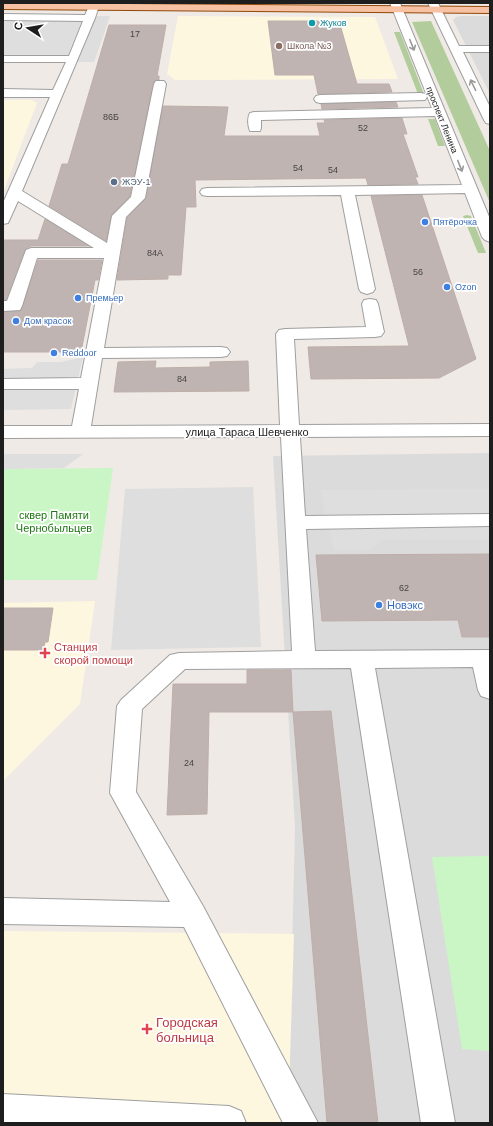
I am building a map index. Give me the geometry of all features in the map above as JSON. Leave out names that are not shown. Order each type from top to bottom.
[{"type":"main road","points":[[3,6],[435,6],[489,11]]},
{"type":"street","points":[[3,220],[73,59],[94,6]]},
{"type":"street","name":"проспект Ленина","points":[[396,6],[469,189],[490,237]]},
{"type":"street","points":[[435,6],[489,117]]},
{"type":"street","points":[[3,18],[90,18]]},
{"type":"street","points":[[456,50],[490,49]]},
{"type":"street","points":[[3,59],[73,59]]},
{"type":"street","points":[[80,432],[119,216],[138,198],[160,84]]},
{"type":"street","points":[[3,93],[58,94]]},
{"type":"street","points":[[320,99],[433,97]]},
{"type":"street","points":[[255,128],[254,116],[439,112]]},
{"type":"street","points":[[207,192],[469,189]]},
{"type":"street","points":[[304,660],[284,334],[376,332],[347,191]]},
{"type":"street","points":[[15,194],[112,253]]},
{"type":"street","points":[[3,306],[14,306],[31,253],[112,253]]},
{"type":"street","points":[[94,353],[221,352]]},
{"type":"street","points":[[3,384],[88,383]]},
{"type":"street","name":"улица Тараса Шевченко","points":[[3,432],[490,430]]},
{"type":"street","points":[[295,523],[490,520]]},
{"type":"street","points":[[301,1123],[193,915],[123,793],[130,706],[179,661],[487,658],[490,690]]},
{"type":"street","points":[[362,660],[438,1123]]},
{"type":"street","points":[[3,911],[193,915]]},
{"type":"street","points":[[3,1110],[228,1123]]},
{"type":"shaded area","points":[[3,16],[110,16],[94,62],[3,62]]},
{"type":"shaded area","name":"Школа №3","points":[[178,16],[375,17],[398,79],[175,80],[167,74]]},
{"type":"shaded area","points":[[490,16],[490,94],[453,20],[456,17]]},
{"type":"shaded area","points":[[3,100],[32,100],[37,103],[3,193]]},
{"type":"shaded area","points":[[83,357],[71,409],[3,410],[3,369],[32,368],[37,362],[61,362]]},
{"type":"shaded area","points":[[490,453],[490,1123],[288,1123],[295,827],[273,456]]},
{"type":"shaded area","points":[[3,454],[83,454],[64,468],[3,469]]},
{"type":"shaded area","points":[[253,487],[261,647],[111,650],[125,489]]},
{"type":"shaded area","points":[[490,489],[490,540],[381,540],[371,549],[334,550],[320,490]]},
{"type":"shaded area","name":"Станция скорой помощи","points":[[95,601],[80,704],[3,781],[3,603]]},
{"type":"shaded area","name":"Городская больница","points":[[3,931],[294,934],[288,1123],[3,1123]]},
{"type":"green space","points":[[431,21],[490,151],[490,203],[412,22]]},
{"type":"green space","points":[[394,32],[400,32],[424,94],[418,94]]},
{"type":"green space","points":[[428,119],[435,119],[445,146],[438,146]]},
{"type":"green space","points":[[463,216],[471,216],[486,253],[478,253]]},
{"type":"green space","name":"сквер Памяти Чернобыльцев","points":[[113,468],[97,580],[3,580],[3,469]]},
{"type":"green space","points":[[490,856],[490,1051],[462,1049],[432,857]]},
{"type":"building","points":[[268,21],[339,21],[357,84],[389,84],[392,92],[318,94],[314,75],[275,75]]},
{"type":"building","points":[[109,25],[166,25],[157,76],[159,76],[159,80],[155,80],[153,84],[130,196],[111,215],[106,241],[49,206],[62,164],[68,164]]},
{"type":"building","points":[[396,102],[398,107],[322,109],[321,104]]},
{"type":"building","points":[[163,106],[228,107],[224,136],[320,136],[317,123],[325,123],[324,120],[402,118],[407,134],[403,134],[418,177],[415,177],[418,184],[368,185],[366,178],[195,180],[196,207],[186,207],[181,275],[168,275],[168,279],[117,280],[127,218],[146,198]]},
{"type":"building","points":[[422,195],[476,359],[439,378],[311,379],[308,347],[409,346],[371,196]]},
{"type":"building","points":[[45,219],[89,246],[31,246],[25,249],[6,300],[3,300],[3,240],[38,240]]},
{"type":"building","points":[[38,260],[102,260],[98,280],[95,280],[81,352],[3,352],[3,312],[21,311]]},
{"type":"building","points":[[156,361],[155,368],[210,367],[210,362],[248,361],[249,391],[114,392],[118,362]]},
{"type":"building","points":[[490,554],[490,637],[462,637],[458,620],[322,621],[316,555]]},
{"type":"building","points":[[3,608],[53,608],[48,642],[45,642],[43,650],[3,650]]},
{"type":"building","points":[[247,670],[291,670],[293,712],[209,712],[207,814],[167,815],[173,684],[247,684]]},
{"type":"building","points":[[331,711],[378,1123],[327,1123],[293,712]]},
{"type":"place","name":"Жуков","points":[[312,23]]},
{"type":"place","name":"Школа №3","points":[[279,46]]},
{"type":"place","name":"ЖЭУ-1","points":[[114,182]]},
{"type":"place","name":"Пятёрочка","points":[[425,222]]},
{"type":"place","name":"Ozon","points":[[447,287]]},
{"type":"place","name":"Премьер","points":[[78,298]]},
{"type":"place","name":"Дом красок","points":[[16,321]]},
{"type":"place","name":"Reddoor","points":[[54,353]]},
{"type":"place","name":"Новэкс","points":[[379,605]]},
{"type":"place","name":"Станция скорой помощи","points":[[45,653]]},
{"type":"place","name":"Городская больница","points":[[147,1029]]}]
